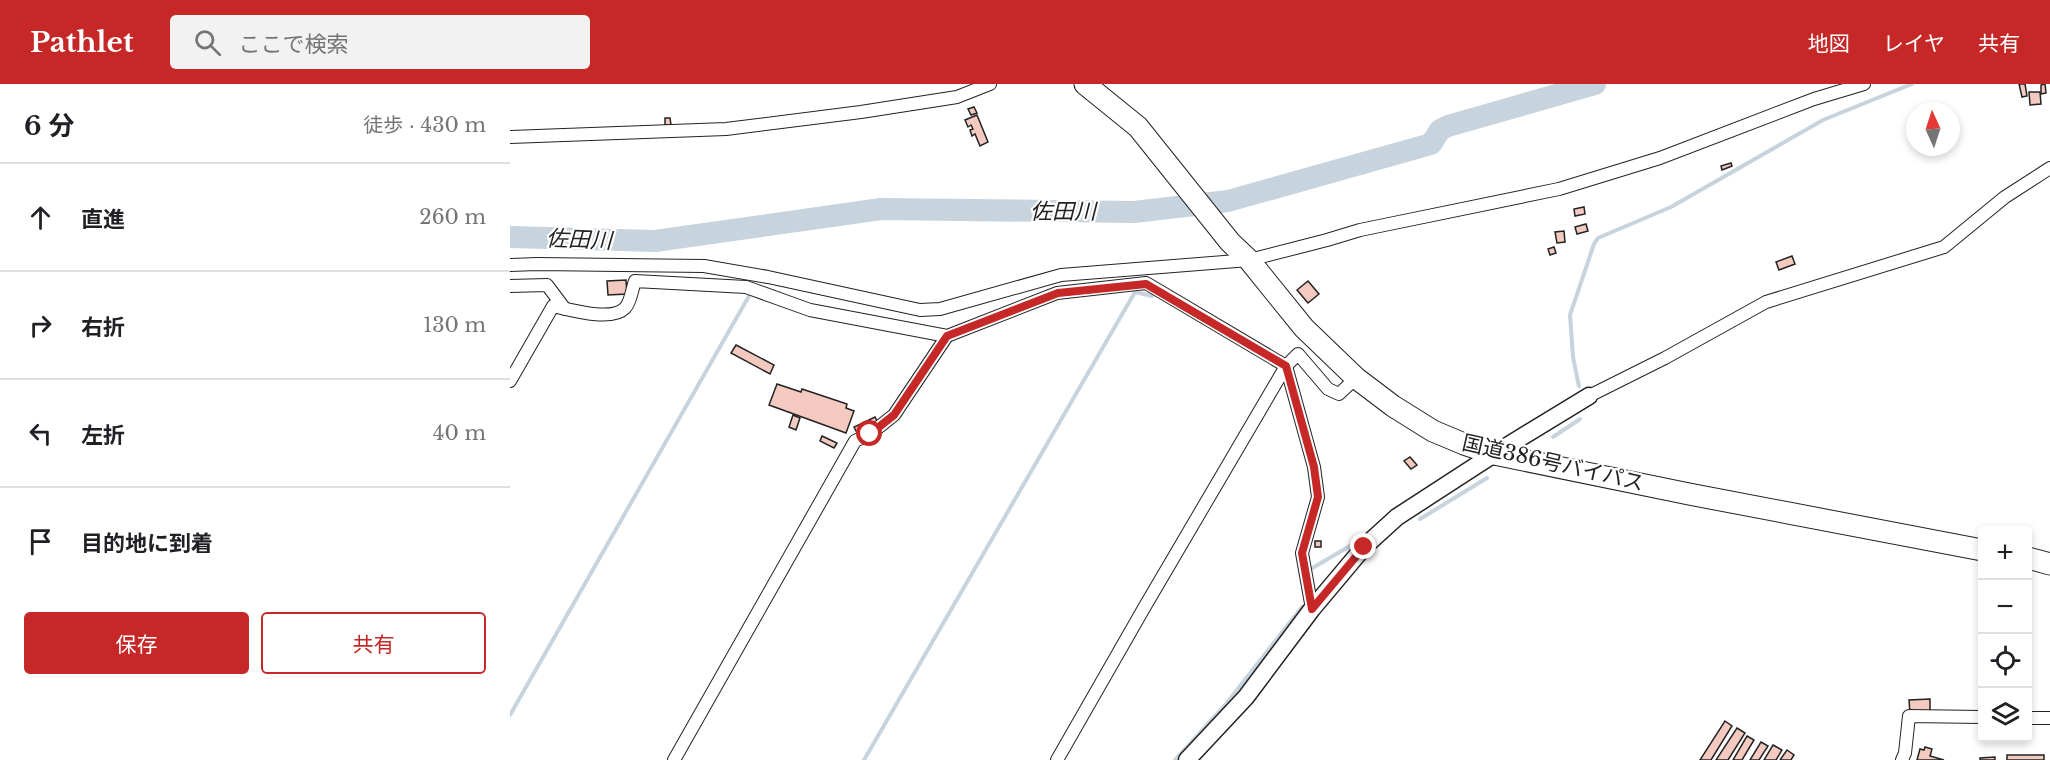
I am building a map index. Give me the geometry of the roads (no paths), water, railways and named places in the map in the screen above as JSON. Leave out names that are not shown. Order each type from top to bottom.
[{"type":"highway","name":"国道386号バイパス","points":[[1085,84],[1138,127],[1230,242],[1249,260],[1304,328],[1356,378],[1393,406],[1433,431],[1494,454],[1978,549]]},
{"type":"highway","points":[[2032,559],[2050,564]]},
{"type":"street","points":[[510,137],[726,129],[957,97],[990,84]]},
{"type":"street","points":[[510,265],[704,266],[768,277],[920,310],[940,309],[1061,275],[1249,260],[1360,230],[1559,189],[1660,158],[1814,99],[1864,84]]},
{"type":"street","points":[[1187,760],[1246,696],[1312,609],[1364,547],[1397,517],[1588,396],[1665,358],[1766,302],[1944,247],[2005,197],[2050,168]]},
{"type":"street","points":[[510,381],[553,306],[590,314],[616,314],[627,307],[635,281],[746,287],[810,310],[947,336],[1058,293],[1146,284],[1286,366],[1314,467],[1318,497],[1302,553],[1312,609]]},
{"type":"street","points":[[510,286],[547,285],[565,309]]},
{"type":"street","points":[[674,760],[855,441],[870,434],[894,415],[947,336]]},
{"type":"street","points":[[1057,760],[1286,366],[1298,354],[1328,390],[1339,394],[1356,378]]},
{"type":"street","points":[[1902,760],[1905,753],[1909,716],[1978,717]]},
{"type":"street","points":[[2032,718],[2050,718]]},
{"type":"waterway","name":"佐田川","points":[[510,237],[655,241],[881,209],[1134,212],[1228,201],[1431,144],[1440,130],[1448,126],[1595,84]]},
{"type":"waterway","points":[[1579,386],[1573,357],[1570,315],[1598,238],[1671,207],[1823,120],[1912,84]]},
{"type":"waterway","points":[[864,760],[1135,292],[1152,296]]},
{"type":"waterway","points":[[510,715],[749,296]]},
{"type":"waterway","points":[[1553,437],[1580,419]]},
{"type":"waterway","points":[[1420,519],[1487,478]]},
{"type":"waterway","points":[[1310,573],[1309,570],[1350,546]]},
{"type":"waterway","points":[[1175,760],[1226,704],[1302,607]]}]
